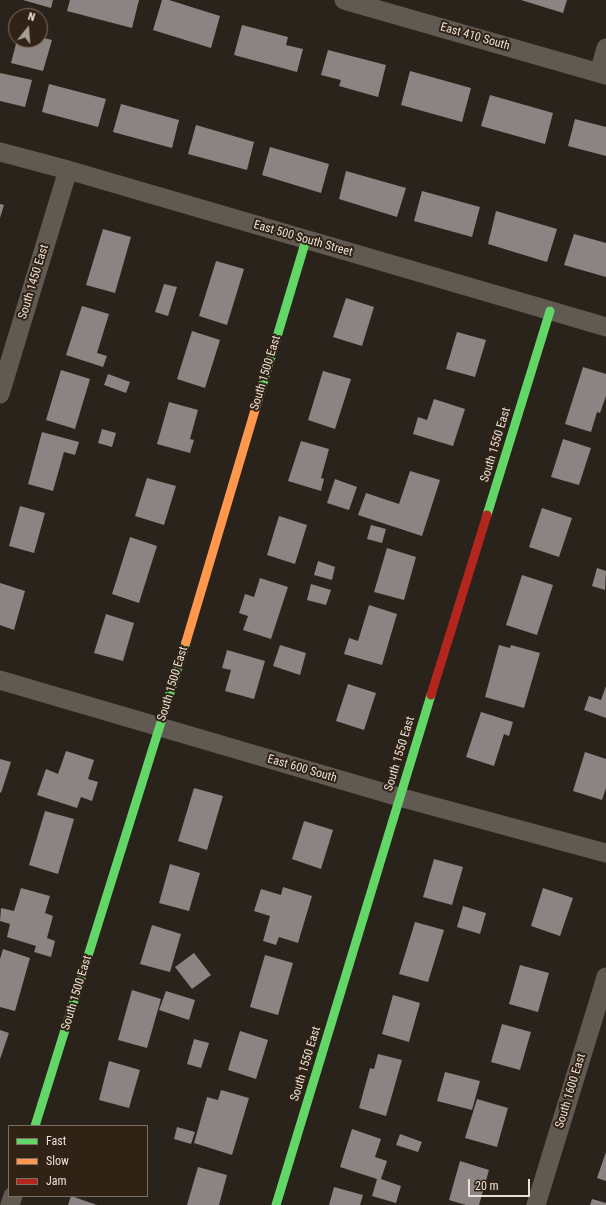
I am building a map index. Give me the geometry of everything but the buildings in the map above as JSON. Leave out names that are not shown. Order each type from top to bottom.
[{"type":"street","name":"East 410 South","points":[[344,0],[367,3],[603,74]]},
{"type":"street","points":[[603,74],[606,48]]},
{"type":"street","name":"East 500 South Street","points":[[0,152],[68,170],[606,327]]},
{"type":"street","name":"South 1450 East","points":[[0,394],[68,170]]},
{"type":"street","name":"South 1500 East","points":[[35,1125],[160,727],[306,240]]},
{"type":"street","name":"South 1550 East","points":[[276,1205],[399,797],[550,311]]},
{"type":"street","name":"East 600 South","points":[[0,680],[399,797],[606,853]]},
{"type":"street","name":"South 1600 East","points":[[536,1205],[606,977]]},
{"type":"traffic: fast","points":[[258,400],[306,240]]},
{"type":"traffic: fast","points":[[487,515],[550,311]]},
{"type":"traffic: fast","points":[[35,1125],[186,642]]},
{"type":"traffic: fast","points":[[276,1205],[431,695]]},
{"type":"traffic: slow","points":[[186,642],[258,400]]},
{"type":"traffic: jam","points":[[431,695],[487,515]]}]
